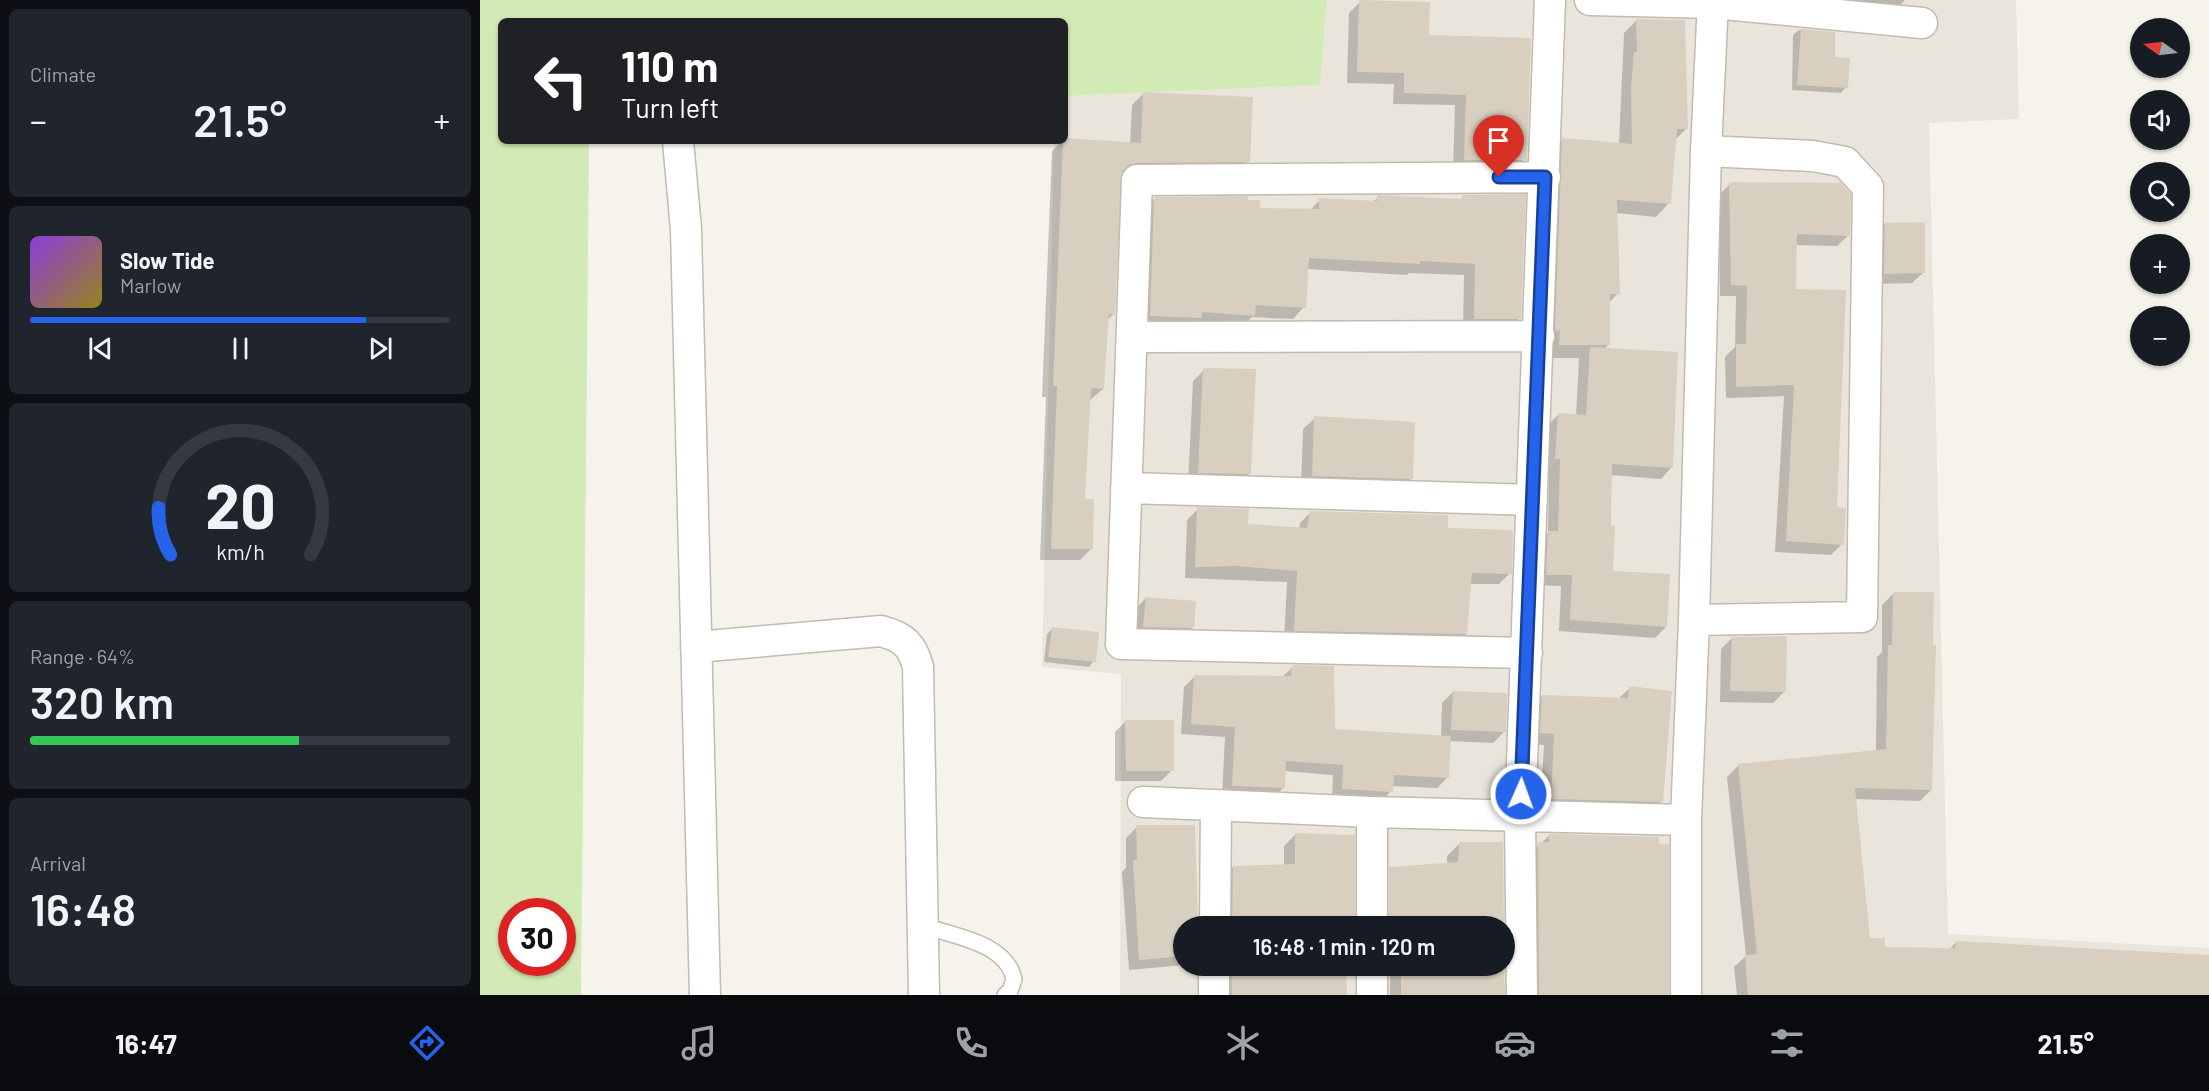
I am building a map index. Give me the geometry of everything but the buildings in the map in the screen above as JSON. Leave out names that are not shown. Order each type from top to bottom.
[{"type":"street","points":[[1522,995],[1520,817],[1550,0]]},
{"type":"street","points":[[1590,0],[1713,1],[1922,23]]},
{"type":"street","points":[[1686,995],[1686,820],[1694,620],[1706,151],[1713,1]]},
{"type":"street","points":[[678,144],[686,229],[705,995]]},
{"type":"street","points":[[1694,620],[1862,617],[1868,187],[1845,162],[1813,156],[1706,151]]},
{"type":"street","points":[[1527,653],[1121,644],[1137,180],[1545,177]]},
{"type":"street","points":[[1133,337],[1539,336]]},
{"type":"street","points":[[1126,488],[1532,500]]},
{"type":"street","points":[[696,647],[880,631],[900,637],[910,645],[918,667],[924,995]]},
{"type":"street","points":[[1143,802],[1520,817],[1686,820]]},
{"type":"street","points":[[1215,916],[1216,806]]},
{"type":"street","points":[[1372,812],[1372,916]]},
{"type":"street","points":[[1214,976],[1214,995]]},
{"type":"street","points":[[1372,976],[1372,995]]},
{"type":"lane","points":[[921,925],[992,949],[1004,958],[1014,979],[1010,991],[1005,995]]},
{"type":"shaded area","points":[[1327,0],[2016,0],[2019,119],[1929,123],[1948,934],[2209,948],[2209,995],[1120,995],[1121,674],[1042,667],[1054,144],[1068,144],[1068,96],[1320,85]]},
{"type":"green space","points":[[480,0],[1327,0],[1320,85],[1068,96],[1068,18],[498,18],[498,144],[589,144],[581,995],[480,995]]},
{"type":"route","points":[[1499,177],[1545,177],[1521,794]]}]
